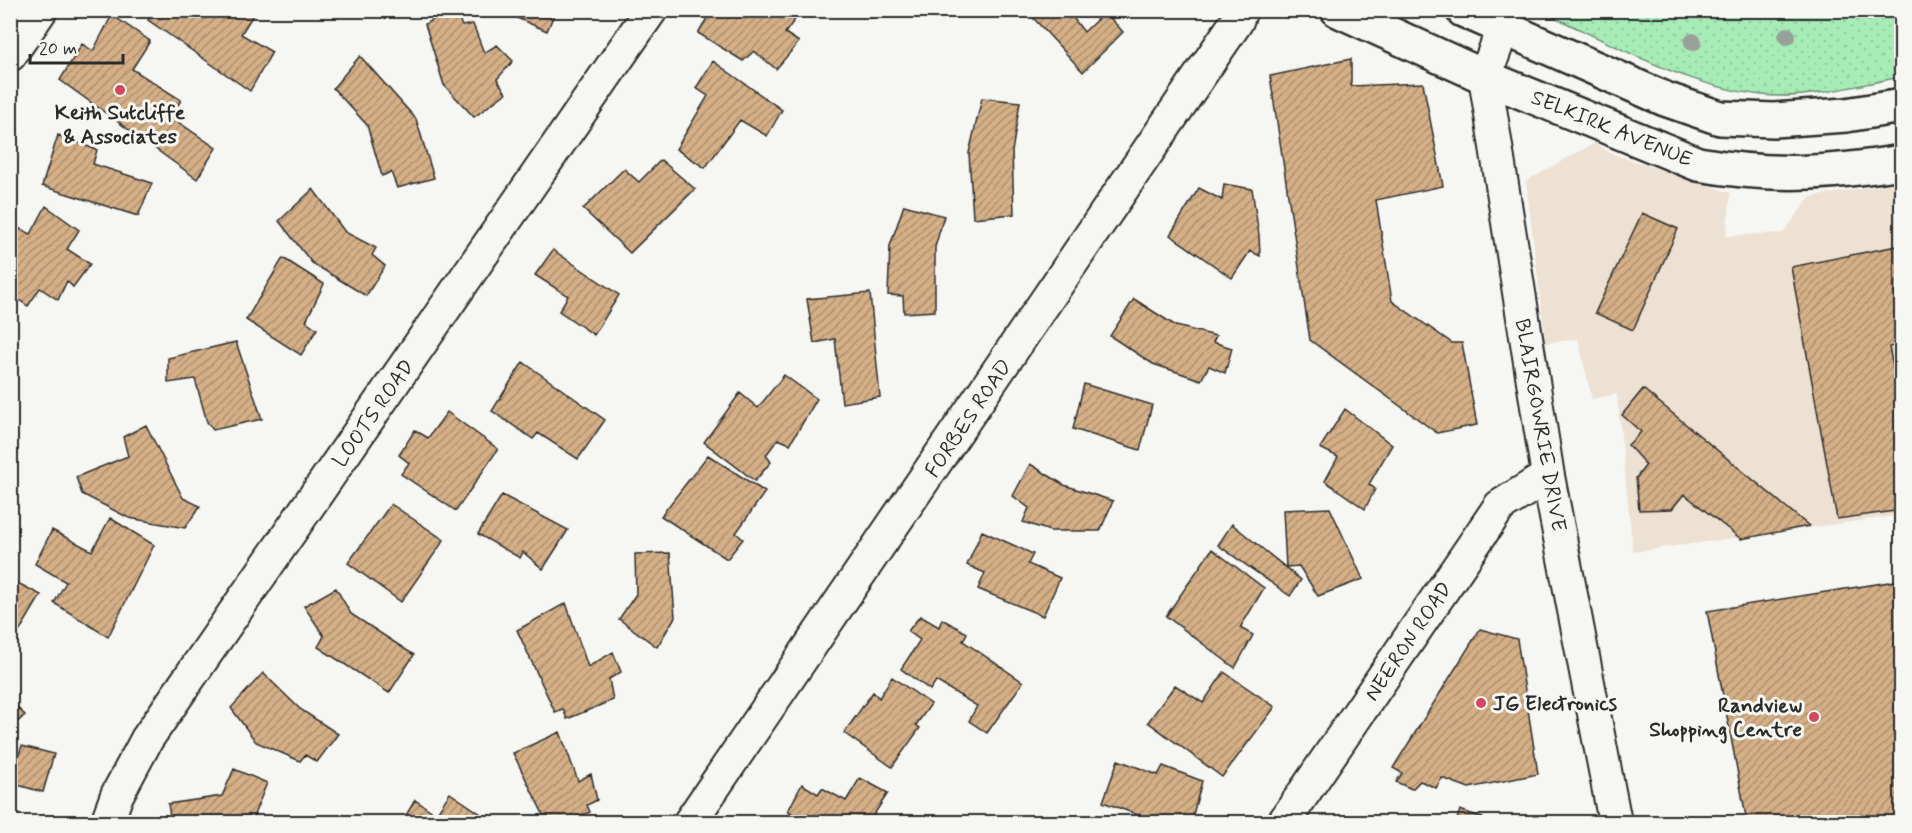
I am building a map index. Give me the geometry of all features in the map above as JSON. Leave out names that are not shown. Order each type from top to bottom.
[{"type":"street","points":[[10,55],[41,10]]},
{"type":"street","name":"LOOTS ROAD","points":[[107,822],[117,795],[147,739],[651,10]]},
{"type":"street","name":"FORBES ROAD","points":[[690,822],[1051,298],[1237,21],[1241,10]]},
{"type":"street","name":"SELKIRK AVENUE","points":[[1338,10],[1485,77],[1698,164],[1732,170],[1795,174],[1850,170],[1902,162]]},
{"type":"street","points":[[1463,10],[1665,99],[1720,118],[1774,120],[1846,115],[1902,106]]},
{"type":"street","name":"BLAIRGOWRIE DRIVE","points":[[1503,28],[1485,77],[1548,476],[1615,822]]},
{"type":"street","name":"NEERON ROAD","points":[[1284,822],[1500,506],[1548,476]]},
{"type":"shaded area","points":[[1595,143],[1610,153],[1731,193],[1726,236],[1783,233],[1810,197],[1901,182],[1901,515],[1633,552],[1617,394],[1592,399],[1578,339],[1546,343],[1526,181]]},
{"type":"green space","points":[[1541,11],[1901,11],[1901,77],[1814,94],[1779,96],[1733,90],[1704,83],[1648,62]]},
{"type":"building","points":[[154,10],[256,10],[241,34],[272,52],[250,91],[148,20]]},
{"type":"building","points":[[450,10],[455,10],[462,26],[473,24],[484,53],[497,45],[513,61],[497,79],[506,93],[474,117],[444,85],[425,24]]},
{"type":"building","points":[[498,10],[556,10],[547,31]]},
{"type":"building","points":[[712,10],[785,10],[796,18],[785,33],[799,42],[776,69],[754,51],[743,61],[698,33]]},
{"type":"building","points":[[868,10],[902,10],[902,13],[869,18]]},
{"type":"building","points":[[1026,10],[1067,10],[1084,32],[1105,12],[1123,32],[1083,72]]},
{"type":"building","name":"Keith Sutcliffe & Associates","points":[[112,15],[150,41],[132,69],[181,100],[171,117],[216,148],[197,179],[60,80],[82,44],[93,51]]},
{"type":"building","points":[[360,56],[416,119],[434,178],[397,188],[391,172],[382,176],[367,125],[333,88]]},
{"type":"building","points":[[1351,59],[1351,86],[1423,83],[1443,186],[1376,200],[1392,301],[1452,343],[1462,343],[1477,425],[1437,433],[1310,340],[1270,76]]},
{"type":"building","points":[[713,61],[782,110],[767,136],[740,120],[705,168],[676,149],[708,96],[696,88]]},
{"type":"building","points":[[982,98],[1020,102],[1012,152],[1014,214],[973,218],[969,153]]},
{"type":"building","points":[[58,135],[97,150],[93,164],[152,183],[138,216],[42,186]]},
{"type":"building","points":[[661,160],[695,189],[630,253],[583,209],[624,169],[639,182]]},
{"type":"building","points":[[1224,184],[1252,189],[1259,235],[1260,256],[1250,251],[1232,278],[1170,235],[1199,188],[1222,200]]},
{"type":"building","points":[[313,189],[345,232],[376,248],[372,255],[385,266],[366,296],[312,263],[279,221]]},
{"type":"building","points":[[904,205],[944,216],[935,247],[935,311],[904,313],[903,296],[888,295],[890,246]]},
{"type":"building","points":[[46,206],[79,230],[67,249],[90,264],[73,287],[67,281],[58,300],[40,288],[28,306],[10,294],[10,236],[16,227],[31,234]]},
{"type":"building","points":[[1642,213],[1678,229],[1633,330],[1595,313]]},
{"type":"building","points":[[1902,245],[1902,344],[1889,347],[1902,412],[1902,510],[1837,519],[1791,267]]},
{"type":"building","points":[[553,250],[619,295],[594,335],[559,311],[568,296],[535,275]]},
{"type":"building","points":[[283,258],[324,284],[306,321],[317,329],[301,355],[246,320]]},
{"type":"building","points":[[870,293],[880,397],[842,403],[835,339],[814,343],[807,299]]},
{"type":"building","points":[[1134,299],[1176,326],[1216,336],[1213,342],[1232,348],[1225,373],[1209,366],[1201,380],[1153,364],[1110,336]]},
{"type":"building","points":[[236,342],[262,419],[213,430],[207,422],[195,379],[168,383],[168,358]]},
{"type":"building","points":[[523,362],[605,420],[578,459],[538,433],[533,439],[492,411]]},
{"type":"building","points":[[784,375],[817,399],[790,444],[778,439],[766,455],[771,462],[755,481],[704,442],[740,393],[758,408]]},
{"type":"building","points":[[1084,384],[1152,405],[1140,450],[1073,429]]},
{"type":"building","points":[[1643,389],[1809,526],[1741,539],[1684,494],[1672,509],[1639,510],[1636,478],[1646,465],[1628,445],[1641,432],[1622,415]]},
{"type":"building","points":[[1345,409],[1392,445],[1369,484],[1375,489],[1365,509],[1325,481],[1338,457],[1320,448]]},
{"type":"building","points":[[447,412],[498,449],[456,511],[401,474],[409,463],[399,455],[415,430],[428,438]]},
{"type":"building","points":[[146,425],[183,498],[200,506],[185,528],[129,518],[82,494],[76,477],[128,456],[123,437]]},
{"type":"building","points":[[708,455],[765,492],[736,533],[743,539],[727,559],[661,516]]},
{"type":"building","points":[[1030,464],[1064,485],[1113,501],[1100,531],[1050,531],[1023,522],[1029,508],[1013,496]]},
{"type":"building","points":[[502,495],[568,530],[543,569],[523,552],[520,558],[478,534]]},
{"type":"building","points":[[391,504],[444,540],[401,602],[348,563]]},
{"type":"building","points":[[1330,508],[1363,579],[1318,596],[1299,566],[1286,567],[1283,510]]},
{"type":"building","points":[[110,518],[154,545],[108,637],[54,603],[66,582],[35,564],[52,530],[92,551]]},
{"type":"building","points":[[1232,524],[1301,580],[1290,596],[1218,545]]},
{"type":"building","points":[[982,531],[1033,554],[1028,564],[1060,578],[1043,616],[978,589],[985,573],[967,565]]},
{"type":"building","points":[[1212,549],[1264,588],[1240,628],[1253,635],[1235,668],[1166,616]]},
{"type":"building","points":[[670,553],[675,617],[657,647],[619,619],[636,594],[635,554]]},
{"type":"building","points":[[10,579],[41,595],[10,647]]},
{"type":"building","name":"Randview Shopping Centre","points":[[1902,580],[1902,822],[1747,822],[1707,611]]},
{"type":"building","points":[[336,588],[351,614],[414,655],[389,693],[318,647],[324,636],[304,606]]},
{"type":"building","points":[[566,603],[588,667],[613,652],[621,672],[609,679],[613,700],[567,719],[563,709],[555,712],[517,630]]},
{"type":"building","points":[[920,616],[939,627],[942,619],[967,633],[963,641],[1023,682],[987,733],[969,721],[977,706],[936,681],[930,690],[901,669],[920,640],[908,631]]},
{"type":"building","name":"JG Electronics","points":[[1480,629],[1517,639],[1538,774],[1469,788],[1442,778],[1436,788],[1420,781],[1412,789],[1396,782],[1402,773],[1393,768]]},
{"type":"building","points":[[1224,672],[1275,707],[1222,777],[1148,722],[1175,685],[1203,703]]},
{"type":"building","points":[[263,673],[300,709],[338,734],[317,762],[305,755],[300,761],[256,742],[231,708]]},
{"type":"building","points":[[892,677],[931,704],[916,725],[920,728],[892,767],[844,733],[873,692],[879,698]]},
{"type":"building","points":[[10,701],[25,715],[10,729]]},
{"type":"building","points":[[560,732],[578,781],[591,774],[597,800],[587,805],[590,812],[563,822],[547,822],[513,753]]},
{"type":"building","points":[[22,746],[54,754],[43,792],[10,783],[10,752],[19,754]]},
{"type":"building","points":[[1118,760],[1158,775],[1163,766],[1202,781],[1191,822],[1157,822],[1103,802]]},
{"type":"building","points":[[234,769],[267,783],[251,822],[171,822],[168,804],[222,796]]},
{"type":"building","points":[[860,778],[888,793],[869,822],[807,822],[788,811],[802,784],[818,794],[822,788],[846,801]]},
{"type":"building","points":[[450,793],[481,814],[476,822],[402,822],[415,800],[436,814]]},
{"type":"building","points":[[1460,810],[1483,818],[1482,822],[1456,822]]},
{"type":"building","points":[[1080,816],[1086,822],[1071,822]]},
{"type":"place","name":"Keith Sutcliffe & Associates","points":[[120,90]]},
{"type":"place","name":"JG Electronics","points":[[1481,703]]},
{"type":"place","name":"Randview Shopping Centre","points":[[1814,717]]}]
